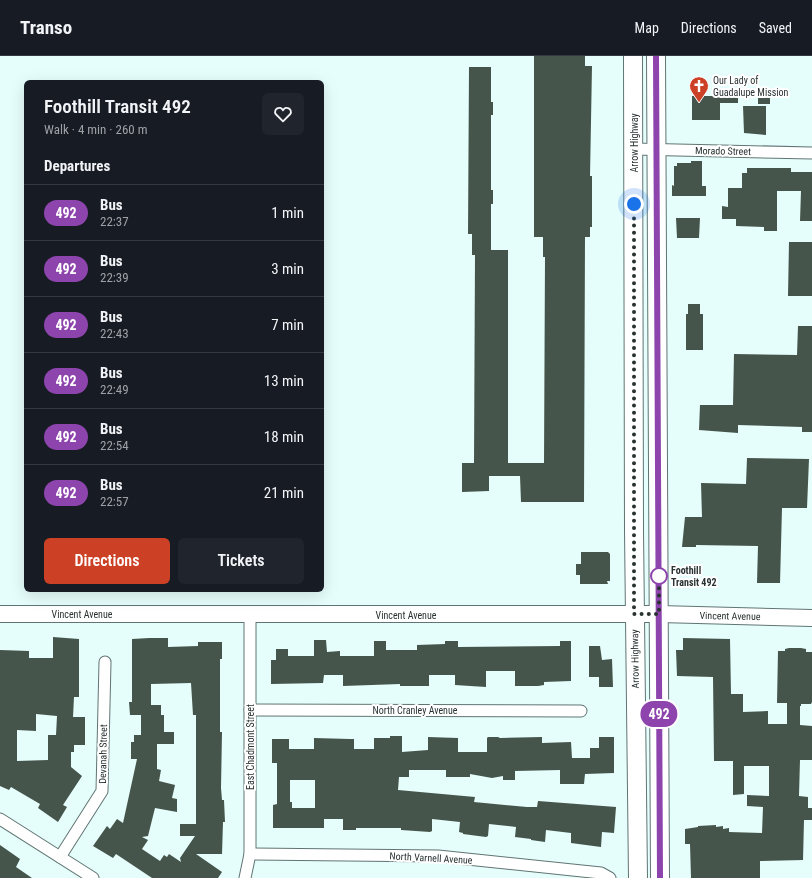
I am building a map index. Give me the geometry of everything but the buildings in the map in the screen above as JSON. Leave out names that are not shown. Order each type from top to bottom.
[{"type":"main road","name":"Arrow Highway","points":[[633,56],[634,614],[638,878]]},
{"type":"main road","points":[[656,56],[660,878]]},
{"type":"street","name":"Morado Street","points":[[634,149],[812,153]]},
{"type":"street","name":"Vincent Avenue","points":[[0,614],[659,614],[812,618]]},
{"type":"street","name":"East Chadmont Street","points":[[245,878],[250,854],[250,615]]},
{"type":"street","name":"Devanah Street","points":[[60,857],[102,791],[105,662]]},
{"type":"street","name":"North Cranley Avenue","points":[[250,710],[581,711]]},
{"type":"street","points":[[0,820],[93,878]]},
{"type":"street","name":"North Varnell Avenue","points":[[250,854],[438,856],[601,873],[610,878]]},
{"type":"bus line","name":"492","points":[[656,56],[660,878]]},
{"type":"place","name":"Our Lady of Guadalupe Mission","points":[[699,103]]},
{"type":"place","name":"Foothill Transit 492","points":[[659,576]]},
{"type":"route","points":[[634,204],[634,614],[659,614],[659,571],[659,576]]}]
